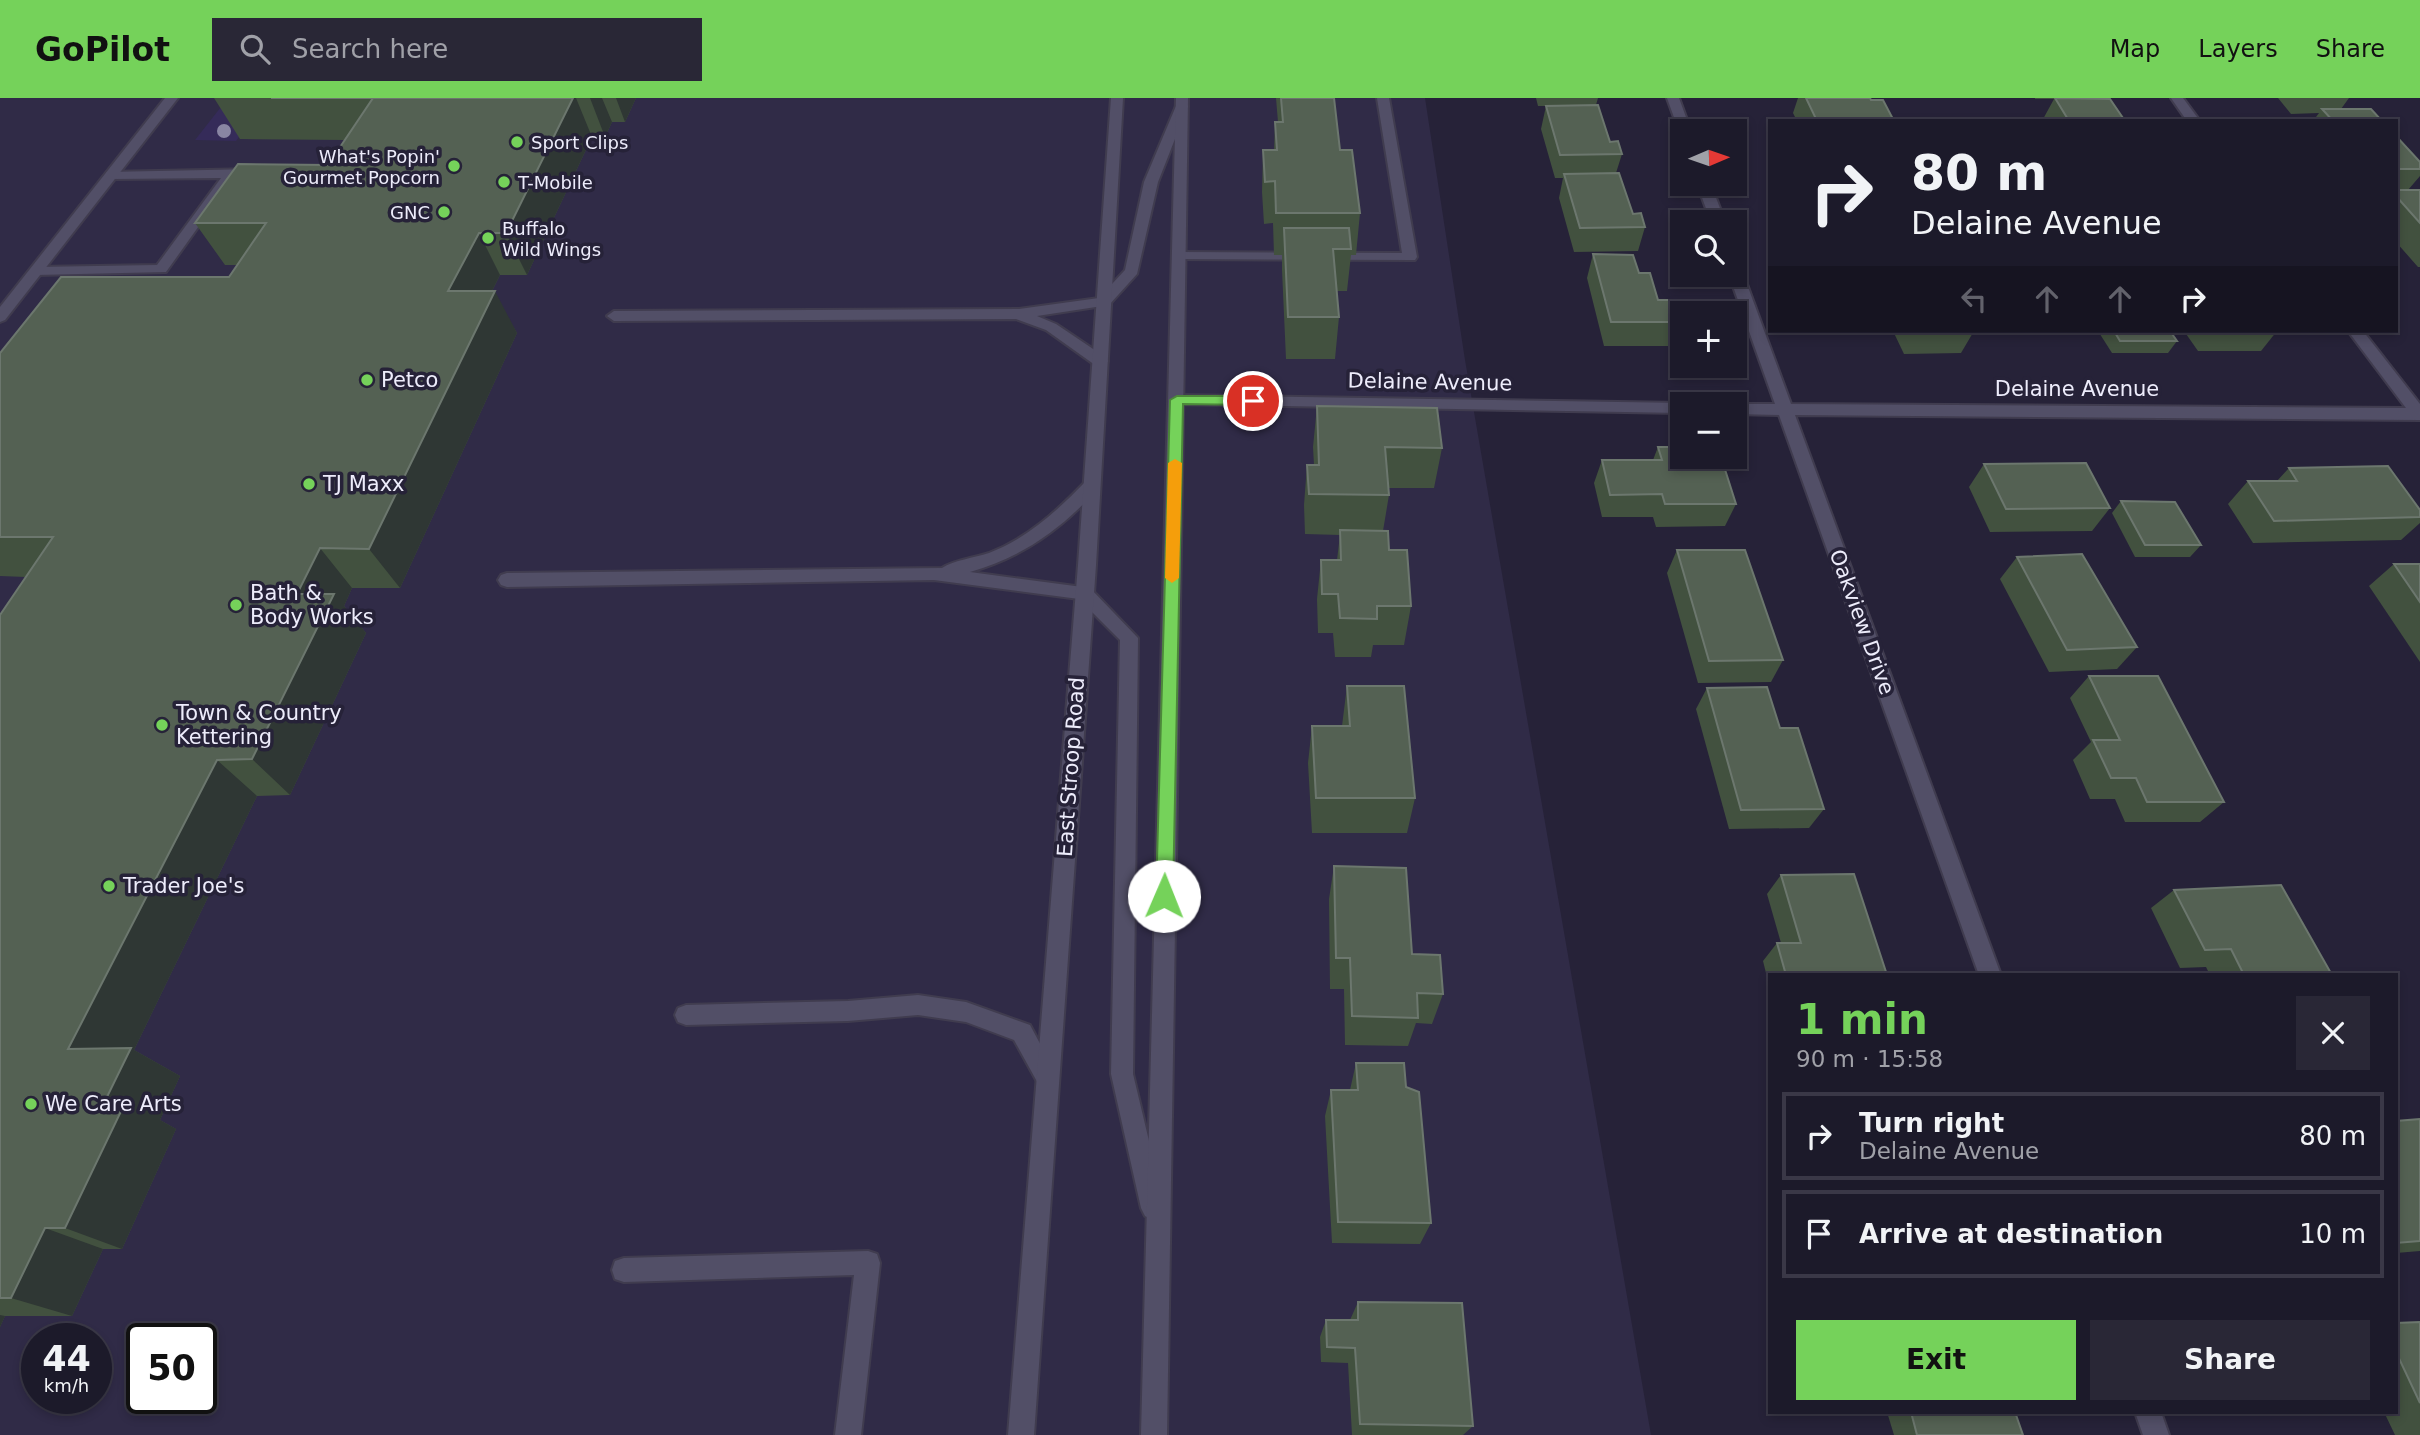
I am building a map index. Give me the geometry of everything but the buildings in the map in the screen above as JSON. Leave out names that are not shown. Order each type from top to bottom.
[{"type":"main road","points":[[5,311],[172,98]]},
{"type":"main road","name":"East Stroop Road","points":[[1021,1435],[1092,485],[1117,98]]},
{"type":"main road","points":[[1179,256],[1410,257],[1383,98]]},
{"type":"main road","points":[[1673,98],[1681,119]]},
{"type":"main road","points":[[2177,98],[2193,119]]},
{"type":"main road","points":[[614,316],[1019,314],[1104,302],[1132,271],[1151,182],[1182,102]]},
{"type":"main road","points":[[1154,1435],[1182,102]]},
{"type":"main road","points":[[112,175],[268,173]]},
{"type":"main road","points":[[36,271],[161,269],[230,174]]},
{"type":"main road","name":"Oakview Drive","points":[[1741,287],[1989,973]]},
{"type":"main road","points":[[1019,314],[1051,327],[1100,361]]},
{"type":"main road","points":[[2357,333],[2419,414]]},
{"type":"main road","name":"Delaine Avenue","points":[[1177,400],[1670,408]]},
{"type":"main road","name":"Delaine Avenue","points":[[1747,409],[2063,409],[2419,414]]},
{"type":"main road","points":[[934,574],[989,561],[1027,542],[1060,520],[1092,485]]},
{"type":"main road","points":[[507,580],[934,574],[1084,593],[1129,638],[1122,1074],[1157,1223]]},
{"type":"main road","points":[[686,1015],[848,1011],[918,1005],[966,1012],[1022,1032],[1048,1079]]},
{"type":"main road","points":[[624,1270],[868,1263],[848,1435]]},
{"type":"main road","points":[[2149,1414],[2156,1435]]},
{"type":"shaded area","points":[[0,98],[1425,98],[1465,360],[1651,1435],[0,1435]]},
{"type":"shaded area","points":[[228,98],[268,98],[236,141],[195,140]]},
{"type":"slow traffic","points":[[1172,578],[1175,463]]},
{"type":"place","name":"Sport Clips","points":[[517,142]]},
{"type":"place","name":"What's Popin' Gourmet Popcorn","points":[[454,166]]},
{"type":"place","name":"T-Mobile","points":[[504,182]]},
{"type":"place","name":"GNC","points":[[444,212]]},
{"type":"place","name":"Buffalo Wild Wings","points":[[488,238]]},
{"type":"place","name":"Petco","points":[[367,380]]},
{"type":"place","name":"TJ Maxx","points":[[309,484]]},
{"type":"place","name":"Bath & Body Works","points":[[236,605]]},
{"type":"place","name":"Town & Country Kettering","points":[[162,725]]},
{"type":"place","name":"Trader Joe's","points":[[109,886]]},
{"type":"place","name":"We Care Arts","points":[[31,1104]]},
{"type":"route","points":[[1164,896],[1177,400],[1253,401]]}]
